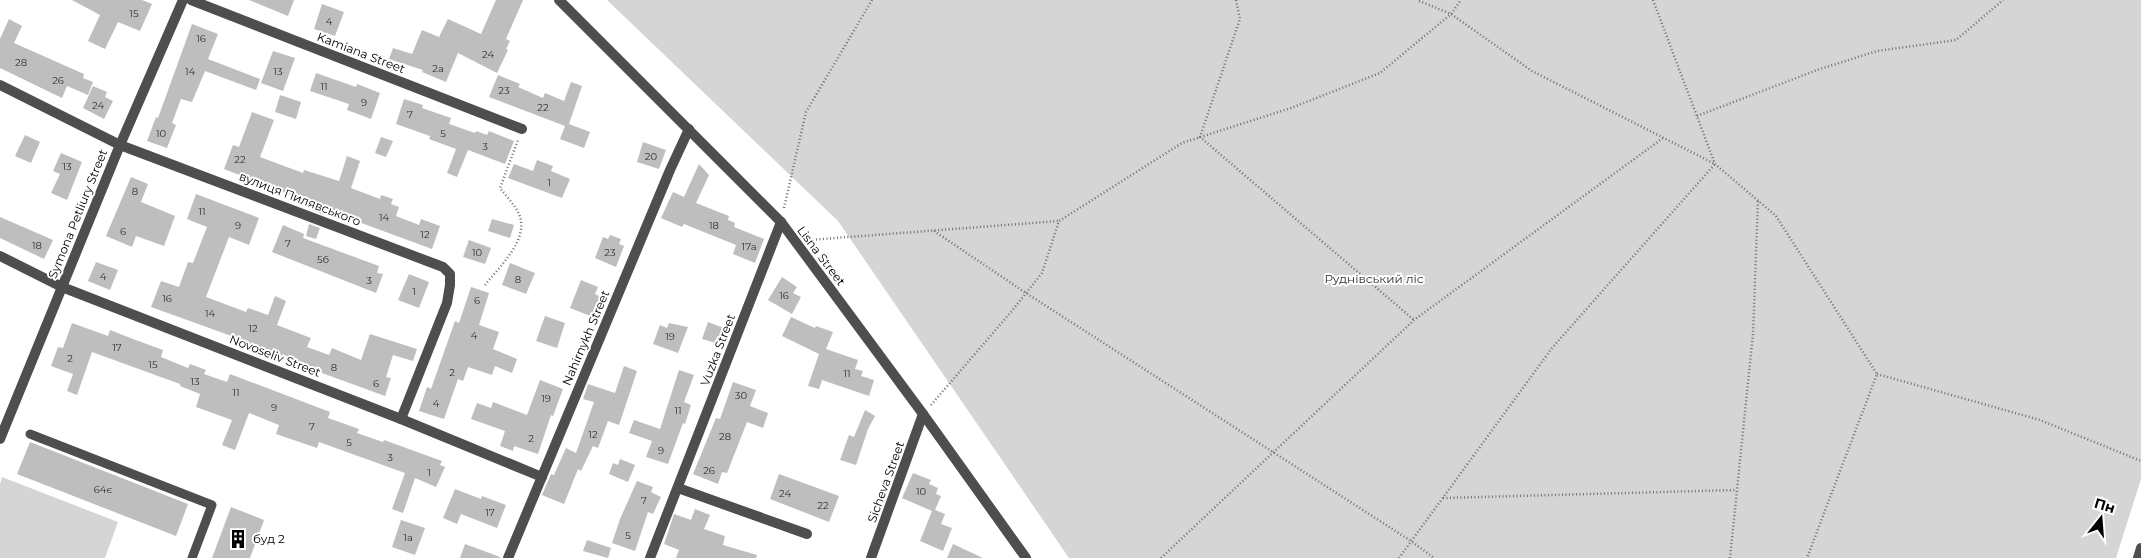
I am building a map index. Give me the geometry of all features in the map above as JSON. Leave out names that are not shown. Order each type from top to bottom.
[{"type":"street","name":"Symona Petliury Street","points":[[0,439],[120,144],[183,0]]},
{"type":"street","name":"Kamiana Street","points":[[192,0],[522,129]]},
{"type":"street","name":"Lisna Street","points":[[560,0],[781,222],[924,414],[1026,558]]},
{"type":"street","name":"вулиця Пилявського","points":[[0,86],[120,144],[443,267],[450,274],[447,303],[401,419]]},
{"type":"street","name":"Nahirnykh Street","points":[[508,558],[670,170],[689,129]]},
{"type":"street","name":"Vuzka Street","points":[[650,558],[781,222]]},
{"type":"street","name":"Novoseliv Street","points":[[0,256],[62,287],[401,419],[542,477]]},
{"type":"street","name":"Sicheva Street","points":[[871,558],[924,414]]},
{"type":"street","points":[[678,488],[807,534]]},
{"type":"street","points":[[2138,558],[2141,548]]},
{"type":"lane","points":[[30,434],[212,505],[192,558]]},
{"type":"path","points":[[781,222],[806,112],[872,0]]},
{"type":"path","points":[[1200,137],[1240,19],[1236,0]]},
{"type":"path","points":[[1417,0],[1450,14],[1532,71],[1715,164],[1776,216],[1876,374],[2040,420],[2141,461]]},
{"type":"path","points":[[795,242],[1059,221],[1182,143],[1291,108],[1380,73],[1450,14],[1461,0]]},
{"type":"path","points":[[1653,0],[1715,164]]},
{"type":"path","points":[[1697,116],[1817,70],[1877,51],[1956,40],[2003,0]]},
{"type":"path","points":[[485,285],[516,245],[521,226],[519,214],[500,188],[522,129]]},
{"type":"path","points":[[1200,137],[1414,320]]},
{"type":"path","points":[[1161,558],[1414,320],[1663,138]]},
{"type":"path","points":[[1399,558],[1552,348],[1715,164]]},
{"type":"path","points":[[1730,558],[1753,334],[1758,201]]},
{"type":"path","points":[[924,414],[1042,273],[1059,221]]},
{"type":"path","points":[[934,231],[1026,293],[1411,541],[1434,558]]},
{"type":"path","points":[[1808,558],[1876,374]]},
{"type":"path","points":[[1443,498],[1736,490]]},
{"type":"green space","name":"Руднівський ліс","points":[[607,0],[2141,0],[2141,479],[2116,558],[1069,558],[838,221]]},
{"type":"green space","points":[[2,477],[118,522],[105,558],[0,558],[0,484]]},
{"type":"building","points":[[72,0],[142,0],[152,4],[140,31],[118,22],[105,49],[88,41],[100,15]]},
{"type":"building","points":[[249,0],[294,0],[288,16]]},
{"type":"building","points":[[496,0],[523,0],[506,39],[510,41],[506,49],[508,50],[497,73],[458,53],[446,82],[422,72],[423,70],[389,59],[393,48],[412,54],[422,30],[439,37],[448,19],[481,34]]},
{"type":"building","points":[[322,4],[344,12],[335,36],[314,29]]},
{"type":"building","points":[[9,19],[22,26],[14,43],[84,74],[83,78],[93,82],[88,95],[67,86],[62,98],[0,68],[0,39]]},
{"type":"building","points":[[192,24],[218,34],[208,59],[260,79],[256,90],[205,71],[192,102],[181,99],[172,123],[176,125],[167,148],[147,141],[156,117],[158,118]]},
{"type":"building","points":[[273,51],[295,58],[283,91],[261,83]]},
{"type":"building","points":[[316,73],[356,87],[357,84],[380,93],[371,119],[347,110],[349,104],[310,91]]},
{"type":"building","points":[[498,75],[520,84],[518,87],[543,98],[545,93],[564,101],[571,82],[582,86],[569,124],[590,132],[584,148],[560,139],[565,126],[489,97]]},
{"type":"building","points":[[93,86],[107,92],[105,97],[113,101],[104,119],[83,108]]},
{"type":"building","points":[[280,95],[301,102],[296,119],[275,112]]},
{"type":"building","points":[[404,99],[423,105],[422,108],[451,118],[449,124],[475,133],[476,131],[487,135],[489,131],[514,141],[505,164],[468,150],[457,177],[447,173],[456,149],[429,139],[430,136],[396,124]]},
{"type":"building","points":[[252,112],[274,120],[260,157],[303,173],[304,170],[339,181],[347,156],[360,161],[351,188],[380,199],[381,195],[393,199],[391,204],[399,207],[396,216],[419,225],[421,219],[440,226],[432,249],[326,210],[324,215],[314,211],[316,205],[224,169],[233,145],[239,147]]},
{"type":"building","points":[[25,135],[40,142],[31,163],[15,156]]},
{"type":"building","points":[[381,137],[393,141],[386,157],[375,153]]},
{"type":"building","points":[[643,142],[666,150],[659,169],[637,162]]},
{"type":"building","points":[[61,153],[82,162],[67,200],[51,193],[60,174],[53,171]]},
{"type":"building","points":[[537,160],[553,166],[551,171],[570,179],[562,198],[508,178],[514,164],[533,171]]},
{"type":"building","points":[[699,164],[709,175],[696,203],[729,216],[728,220],[735,223],[734,227],[764,239],[755,263],[733,254],[736,245],[684,224],[682,227],[661,218],[673,192],[684,197]]},
{"type":"building","points":[[131,177],[148,184],[141,202],[175,216],[164,246],[136,236],[132,247],[106,236]]},
{"type":"building","points":[[196,194],[259,218],[249,245],[229,237],[206,297],[246,312],[248,308],[268,315],[275,296],[286,301],[277,325],[311,338],[307,347],[329,355],[332,348],[361,360],[370,334],[417,349],[413,361],[393,355],[386,377],[391,378],[385,396],[236,340],[237,338],[151,307],[161,281],[179,287],[188,262],[193,263],[207,227],[187,219]]},
{"type":"building","points":[[0,217],[53,240],[44,259],[0,238]]},
{"type":"building","points":[[492,219],[514,225],[510,238],[488,231]]},
{"type":"building","points":[[309,224],[320,228],[316,239],[306,236]]},
{"type":"building","points":[[283,225],[304,234],[303,238],[379,266],[377,273],[383,274],[376,293],[272,252]]},
{"type":"building","points":[[610,235],[621,239],[619,244],[624,246],[616,267],[595,258],[603,237],[608,239]]},
{"type":"building","points":[[469,240],[491,248],[485,264],[463,257]]},
{"type":"building","points":[[96,262],[118,270],[110,290],[88,281]]},
{"type":"building","points":[[510,263],[535,273],[526,294],[502,285]]},
{"type":"building","points":[[409,274],[429,282],[419,308],[398,300]]},
{"type":"building","points":[[782,277],[797,287],[793,293],[801,297],[792,314],[768,300]]},
{"type":"building","points":[[581,280],[598,287],[595,294],[601,297],[593,317],[570,308]]},
{"type":"building","points":[[471,287],[489,293],[479,325],[499,332],[493,349],[517,359],[512,373],[495,366],[492,375],[468,367],[463,381],[458,379],[444,419],[419,411],[427,387],[431,389],[455,321],[459,323]]},
{"type":"building","points":[[545,316],[565,323],[557,348],[536,341]]},
{"type":"building","points":[[791,317],[815,328],[816,326],[833,332],[826,349],[858,360],[855,369],[863,371],[861,376],[874,380],[869,396],[822,380],[819,389],[808,386],[819,354],[782,336]]},
{"type":"building","points":[[708,322],[724,328],[719,344],[702,339]]},
{"type":"building","points":[[72,323],[108,336],[110,330],[163,350],[161,357],[188,368],[190,364],[206,370],[204,374],[227,382],[230,374],[330,412],[328,418],[359,429],[357,433],[383,442],[384,440],[442,461],[440,465],[445,467],[436,487],[415,478],[403,513],[392,509],[405,473],[319,442],[317,448],[276,434],[279,425],[249,413],[235,450],[222,445],[232,420],[196,407],[200,394],[180,386],[180,384],[92,352],[77,395],[67,391],[73,374],[51,366],[58,347],[63,348]]},
{"type":"building","points":[[669,323],[688,327],[678,353],[653,344],[660,325],[667,328]]},
{"type":"building","points":[[624,366],[637,371],[619,425],[608,421],[598,448],[593,446],[581,471],[578,469],[564,504],[542,495],[551,474],[554,475],[566,448],[576,453],[594,402],[583,399],[588,384],[615,393]]},
{"type":"building","points":[[679,370],[694,375],[684,402],[691,405],[668,464],[646,457],[652,441],[629,433],[634,420],[660,429]]},
{"type":"building","points":[[540,380],[563,389],[553,416],[551,415],[538,454],[514,446],[513,451],[500,446],[505,431],[471,419],[477,403],[491,408],[493,402],[527,415]]},
{"type":"building","points":[[733,382],[756,390],[750,406],[768,413],[763,428],[747,422],[727,473],[722,472],[718,484],[693,474],[716,418],[720,419]]},
{"type":"building","points":[[865,410],[875,416],[868,429],[856,465],[840,460],[849,435],[854,437]]},
{"type":"building","points":[[30,442],[188,504],[176,536],[17,474]]},
{"type":"building","points":[[620,459],[635,465],[628,482],[609,474],[613,463],[618,465]]},
{"type":"building","points":[[913,473],[931,480],[929,484],[938,488],[936,494],[941,496],[935,510],[945,514],[941,524],[952,528],[943,551],[920,541],[932,511],[902,498]]},
{"type":"building","points":[[779,474],[839,496],[829,522],[770,499]]},
{"type":"building","points":[[637,481],[653,487],[651,492],[661,497],[653,514],[648,512],[635,551],[612,543],[620,519]]},
{"type":"building","points":[[455,489],[481,499],[482,496],[506,505],[497,528],[461,514],[457,524],[443,518]]},
{"type":"building","name":"буд 2","points":[[231,507],[264,520],[250,558],[212,558]]},
{"type":"building","points":[[695,509],[710,515],[704,529],[725,536],[723,545],[757,555],[756,558],[676,558],[679,550],[664,544],[674,514],[691,520]]},
{"type":"building","points":[[401,520],[425,528],[415,555],[392,547]]},
{"type":"building","points":[[587,540],[611,548],[608,558],[583,551]]},
{"type":"building","points":[[465,544],[500,557],[500,558],[460,558]]},
{"type":"building","points":[[953,544],[983,558],[947,558]]},
{"type":"place","name":"буд 2","points":[[238,539]]}]
